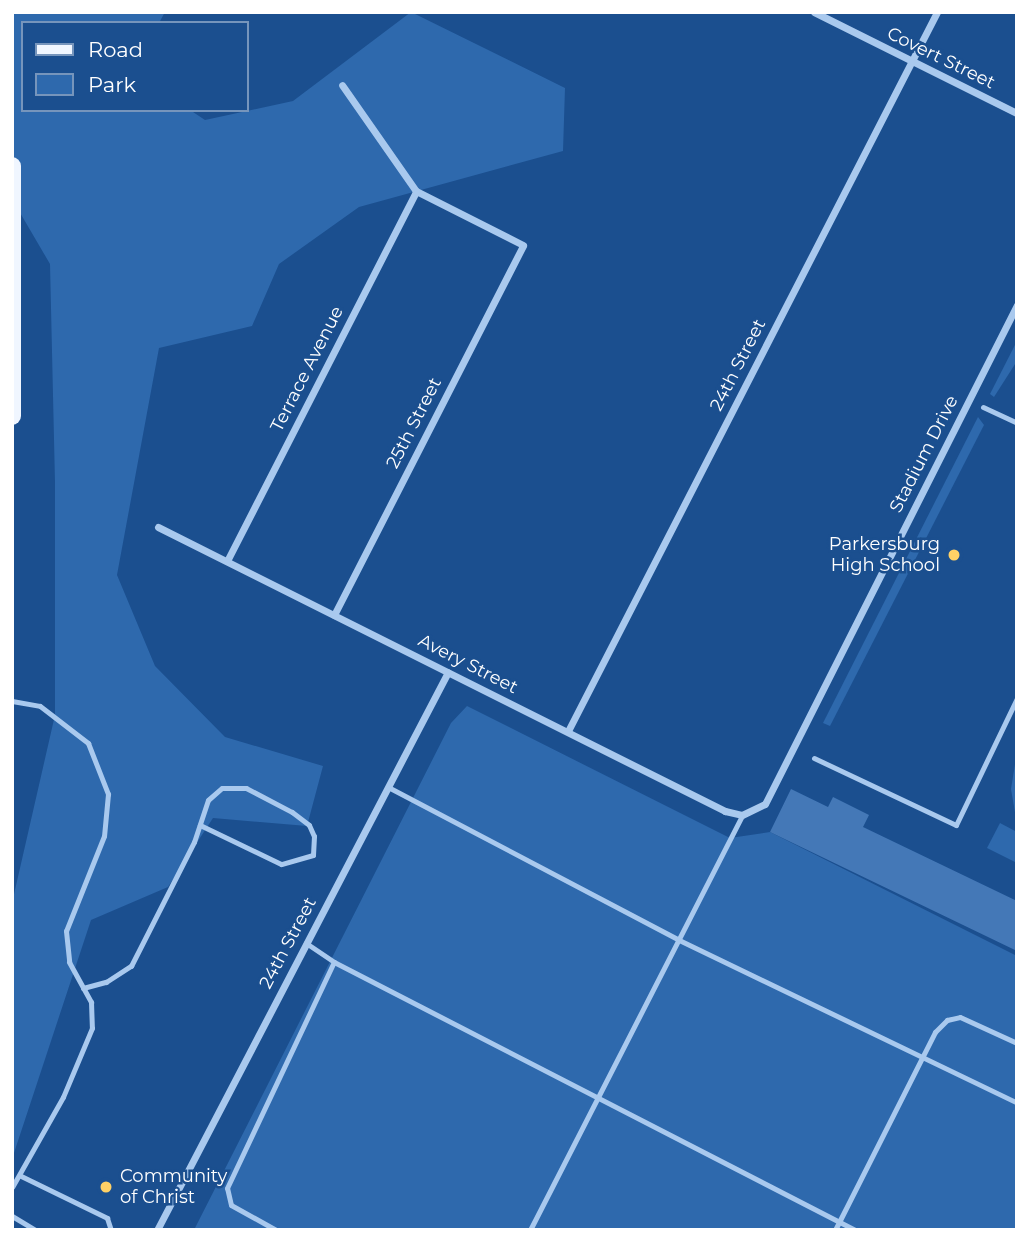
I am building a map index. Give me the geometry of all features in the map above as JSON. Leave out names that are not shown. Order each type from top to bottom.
[{"type":"main road","points":[[12,166],[12,416]]},
{"type":"street","name":"Covert Street","points":[[814,12],[1017,113]]},
{"type":"street","name":"24th Street","points":[[568,732],[937,12]]},
{"type":"street","points":[[342,85],[416,191]]},
{"type":"street","name":"25th Street","points":[[334,615],[523,245],[416,191]]},
{"type":"street","name":"Terrace Avenue","points":[[226,561],[416,191]]},
{"type":"street","name":"Stadium Drive","points":[[742,815],[765,804],[1017,305]]},
{"type":"street","name":"Avery Street","points":[[158,527],[725,811],[742,815]]},
{"type":"street","name":"24th Street","points":[[157,1230],[448,672]]},
{"type":"lane","points":[[983,407],[1017,424]]},
{"type":"lane","points":[[814,758],[956,825],[1017,698]]},
{"type":"lane","points":[[12,701],[40,706],[64,720],[88,743],[108,794],[104,836],[66,931],[69,962],[90,1002],[92,1028],[22,1176],[12,1187]]},
{"type":"lane","points":[[388,787],[679,940],[1017,1103]]},
{"type":"lane","points":[[83,988],[106,982],[131,966],[200,825],[208,800],[222,788],[246,788],[309,825],[314,836],[313,855],[281,864],[200,825]]},
{"type":"lane","points":[[530,1230],[742,815]]},
{"type":"lane","points":[[306,943],[334,962],[855,1230]]},
{"type":"lane","points":[[276,1230],[231,1205],[226,1188],[334,962]]},
{"type":"lane","points":[[835,1230],[935,1032],[947,1020],[960,1017],[1017,1043]]},
{"type":"lane","points":[[22,1176],[107,1218],[111,1230]]},
{"type":"lane","points":[[12,1216],[35,1230]]},
{"type":"green space","points":[[12,12],[165,12],[160,21],[21,21],[21,112],[193,112],[205,120],[293,101],[411,12],[565,88],[563,151],[359,207],[279,264],[252,326],[159,348],[117,575],[155,666],[225,737],[323,766],[307,826],[213,818],[168,887],[91,920],[12,1159],[12,903],[55,715],[55,483],[50,264],[12,199]]},
{"type":"green space","points":[[1017,341],[1017,361],[994,397],[990,394]]},
{"type":"green space","points":[[978,417],[984,425],[830,726],[823,723]]},
{"type":"green space","points":[[467,706],[730,838],[770,832],[1017,956],[1017,1230],[194,1230],[451,723]]},
{"type":"green space","points":[[1017,752],[1017,824],[1011,789]]},
{"type":"green space","points":[[1000,823],[1017,832],[1017,863],[987,848]]},
{"type":"building","points":[[791,789],[828,807],[833,797],[869,815],[863,827],[1017,901],[1017,951],[770,832]]},
{"type":"place","name":"Parkersburg High School","points":[[954,555]]},
{"type":"place","name":"Community of Christ","points":[[106,1187]]}]
